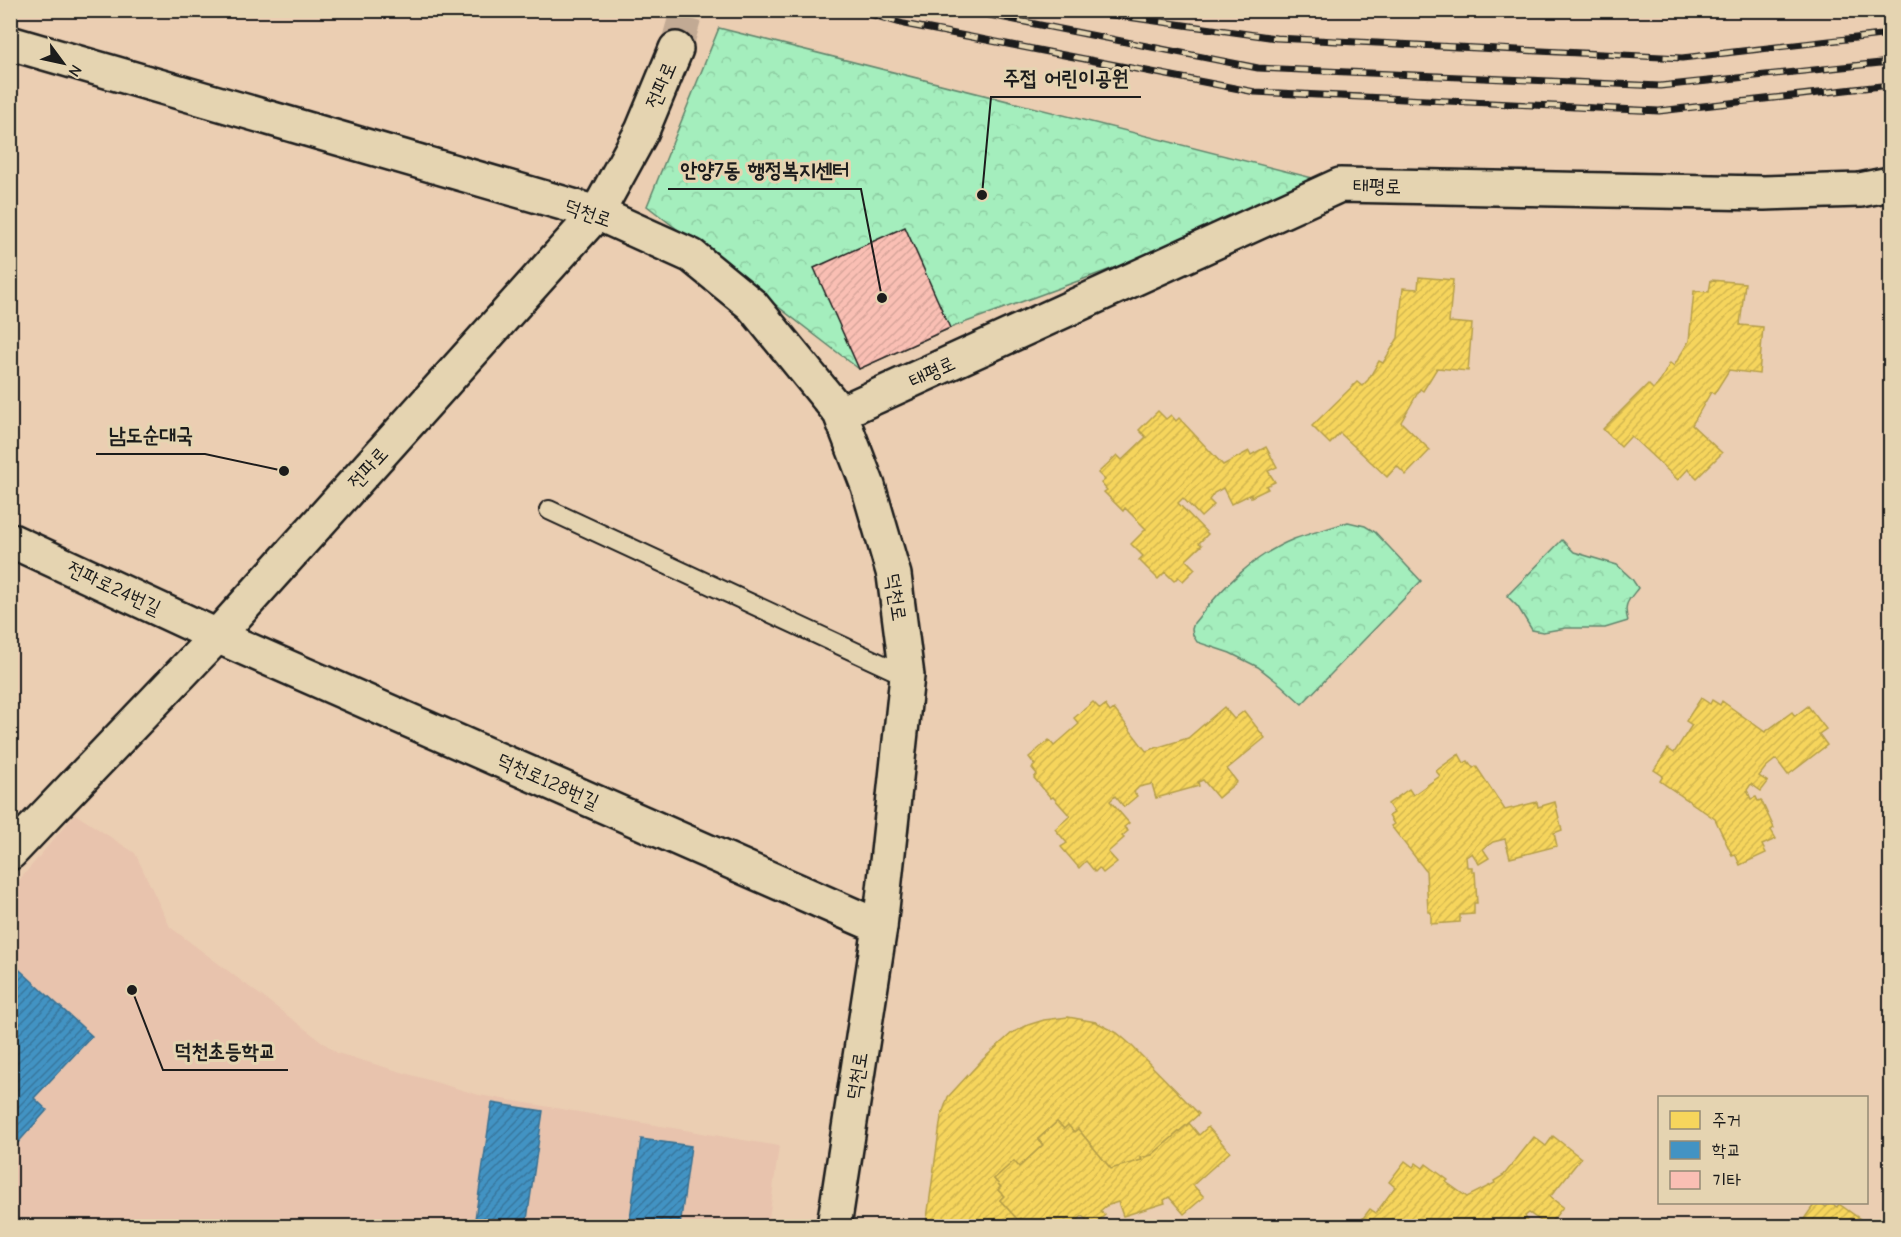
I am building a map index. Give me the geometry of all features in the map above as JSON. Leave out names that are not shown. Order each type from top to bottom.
[{"type":"street","name":"덕천로","points":[[10,43],[597,213],[692,256],[752,305],[840,413],[868,486],[894,575],[907,676],[880,927],[834,1227]]},
{"type":"street","name":"전파로","points":[[10,853],[217,636],[597,213],[642,131],[676,49]]},
{"type":"street","name":"태평로","points":[[840,413],[1340,185],[1764,193],[1860,190],[1890,184]]},
{"type":"street","name":"전파로24번길","points":[[10,540],[217,636]]},
{"type":"street","name":"덕천로128번길","points":[[217,636],[880,927]]},
{"type":"lane","points":[[549,510],[907,676]]},
{"type":"shaded area","points":[[75,814],[135,853],[170,927],[337,1053],[479,1095],[779,1146],[768,1226],[11,1226],[11,890]]},
{"type":"green space","points":[[719,28],[1340,185],[950,328],[859,369],[647,206]]},
{"type":"green space","points":[[1348,522],[1365,526],[1375,532],[1421,581],[1302,704],[1258,667],[1230,653],[1197,642],[1192,629],[1194,623],[1226,586],[1251,564],[1294,539]]},
{"type":"green space","points":[[1562,540],[1574,552],[1617,565],[1632,579],[1638,588],[1627,603],[1628,621],[1605,628],[1566,628],[1543,632],[1532,630],[1518,607],[1507,596]]},
{"type":"building: 주거","points":[[1419,277],[1453,280],[1449,322],[1472,324],[1468,371],[1437,368],[1423,391],[1420,389],[1401,422],[1430,450],[1406,475],[1397,466],[1387,477],[1340,433],[1330,444],[1312,426],[1357,382],[1362,386],[1379,361],[1383,363],[1398,338],[1403,288],[1418,289]]},
{"type":"building: 주거","points":[[1711,280],[1745,283],[1740,325],[1763,327],[1759,374],[1729,370],[1714,394],[1711,392],[1692,425],[1722,453],[1697,478],[1688,469],[1678,480],[1631,436],[1621,447],[1603,429],[1648,384],[1653,389],[1670,363],[1674,366],[1689,341],[1694,291],[1709,292]]},
{"type":"building: 주거","points":[[1158,411],[1166,419],[1171,415],[1176,421],[1179,418],[1223,465],[1249,451],[1251,455],[1266,447],[1277,467],[1268,471],[1275,482],[1266,486],[1268,489],[1231,504],[1223,488],[1214,493],[1209,500],[1214,505],[1201,517],[1183,498],[1178,503],[1208,534],[1199,543],[1202,545],[1186,560],[1195,569],[1183,581],[1178,577],[1174,581],[1165,572],[1158,579],[1139,560],[1143,556],[1131,544],[1146,529],[1125,508],[1123,511],[1104,492],[1107,490],[1101,483],[1105,480],[1098,473],[1117,455],[1122,460],[1146,437],[1139,430]]},
{"type":"building: 주거","points":[[1701,698],[1710,704],[1712,700],[1720,705],[1722,701],[1765,732],[1792,712],[1795,716],[1808,706],[1826,729],[1819,734],[1827,745],[1788,775],[1776,759],[1759,776],[1768,782],[1761,791],[1751,784],[1747,790],[1751,799],[1756,797],[1758,801],[1761,800],[1774,828],[1771,830],[1776,839],[1762,845],[1766,853],[1740,865],[1735,854],[1732,855],[1715,819],[1660,781],[1663,776],[1654,770],[1668,749],[1674,753],[1692,725],[1686,721]]},
{"type":"building: 주거","points":[[1093,702],[1100,709],[1105,705],[1110,712],[1114,709],[1146,751],[1188,738],[1224,707],[1234,719],[1244,711],[1265,738],[1227,769],[1237,782],[1218,798],[1203,780],[1198,782],[1199,786],[1156,798],[1152,784],[1139,787],[1134,792],[1137,796],[1124,807],[1115,796],[1110,801],[1129,823],[1124,827],[1128,831],[1122,836],[1124,838],[1108,852],[1117,862],[1103,873],[1099,868],[1095,872],[1086,861],[1079,868],[1061,847],[1067,843],[1055,829],[1070,816],[1034,778],[1037,774],[1032,768],[1035,765],[1029,757],[1049,740],[1054,746],[1079,724],[1074,718]]},
{"type":"building: 주거","points":[[1459,754],[1464,763],[1468,761],[1473,768],[1476,766],[1505,810],[1537,802],[1538,807],[1555,802],[1562,830],[1554,833],[1557,846],[1510,858],[1505,839],[1493,842],[1483,849],[1489,858],[1479,864],[1472,853],[1466,857],[1467,867],[1472,867],[1472,872],[1475,872],[1477,903],[1474,903],[1474,914],[1460,915],[1460,922],[1431,924],[1431,912],[1428,912],[1426,871],[1391,826],[1394,824],[1389,816],[1394,813],[1388,804],[1409,789],[1413,795],[1440,776],[1436,771]]},
{"type":"building: 주거","points":[[1068,1017],[1096,1022],[1117,1033],[1199,1114],[1152,1155],[1111,1169],[1078,1129],[1074,1132],[1068,1125],[1064,1129],[1057,1122],[1038,1139],[1043,1145],[1019,1167],[1014,1161],[994,1179],[1001,1187],[998,1190],[1004,1196],[1000,1200],[1018,1220],[1020,1218],[1028,1226],[926,1226],[941,1117],[948,1097],[981,1061],[1012,1033],[1044,1020]]},
{"type":"building: 주거","points":[[1057,1122],[1064,1129],[1068,1125],[1074,1132],[1078,1129],[1111,1169],[1152,1155],[1189,1123],[1199,1135],[1208,1127],[1230,1152],[1193,1185],[1204,1197],[1184,1214],[1169,1197],[1164,1200],[1165,1203],[1123,1216],[1118,1202],[1106,1206],[1100,1211],[1105,1215],[1093,1226],[1082,1216],[1077,1221],[1082,1226],[1028,1226],[1020,1218],[1018,1220],[1000,1200],[1004,1196],[998,1190],[1001,1187],[994,1179],[1014,1161],[1019,1167],[1043,1145],[1038,1139]]},
{"type":"building: 주거","points":[[1553,1136],[1581,1158],[1550,1197],[1563,1207],[1548,1226],[1529,1213],[1525,1216],[1527,1220],[1514,1226],[1357,1226],[1370,1209],[1376,1213],[1395,1187],[1389,1182],[1405,1161],[1413,1167],[1416,1163],[1423,1168],[1426,1164],[1467,1197],[1495,1183],[1494,1181],[1504,1175],[1534,1137],[1546,1146]]},
{"type":"building: 주거","points":[[1815,1204],[1822,1204],[1826,1207],[1832,1204],[1837,1207],[1839,1204],[1860,1219],[1858,1222],[1865,1226],[1799,1226]]},
{"type":"building: 학교","points":[[10,961],[92,1036],[34,1098],[47,1110],[14,1147],[10,1144]]},
{"type":"building: 학교","points":[[492,1103],[543,1111],[526,1226],[474,1226]]},
{"type":"building: 학교","points":[[641,1139],[691,1146],[680,1226],[629,1226]]},
{"type":"building: 기타","points":[[905,227],[950,328],[859,369],[814,268]]},
{"type":"tunnel","points":[[676,49],[687,10]]},
{"type":"railway","points":[[855,10],[904,24],[1255,92],[1659,111],[1890,85]]},
{"type":"railway","points":[[964,10],[1258,68],[1660,86],[1890,62]]},
{"type":"railway","points":[[1078,10],[1276,38],[1682,58],[1890,34]]},
{"type":"place","name":"주접 어린이공원","points":[[982,195]]},
{"type":"place","name":"안양7동 행정복지센터","points":[[882,298]]},
{"type":"place","name":"남도순대국","points":[[284,471]]},
{"type":"place","name":"덕천초등학교","points":[[132,990]]}]
